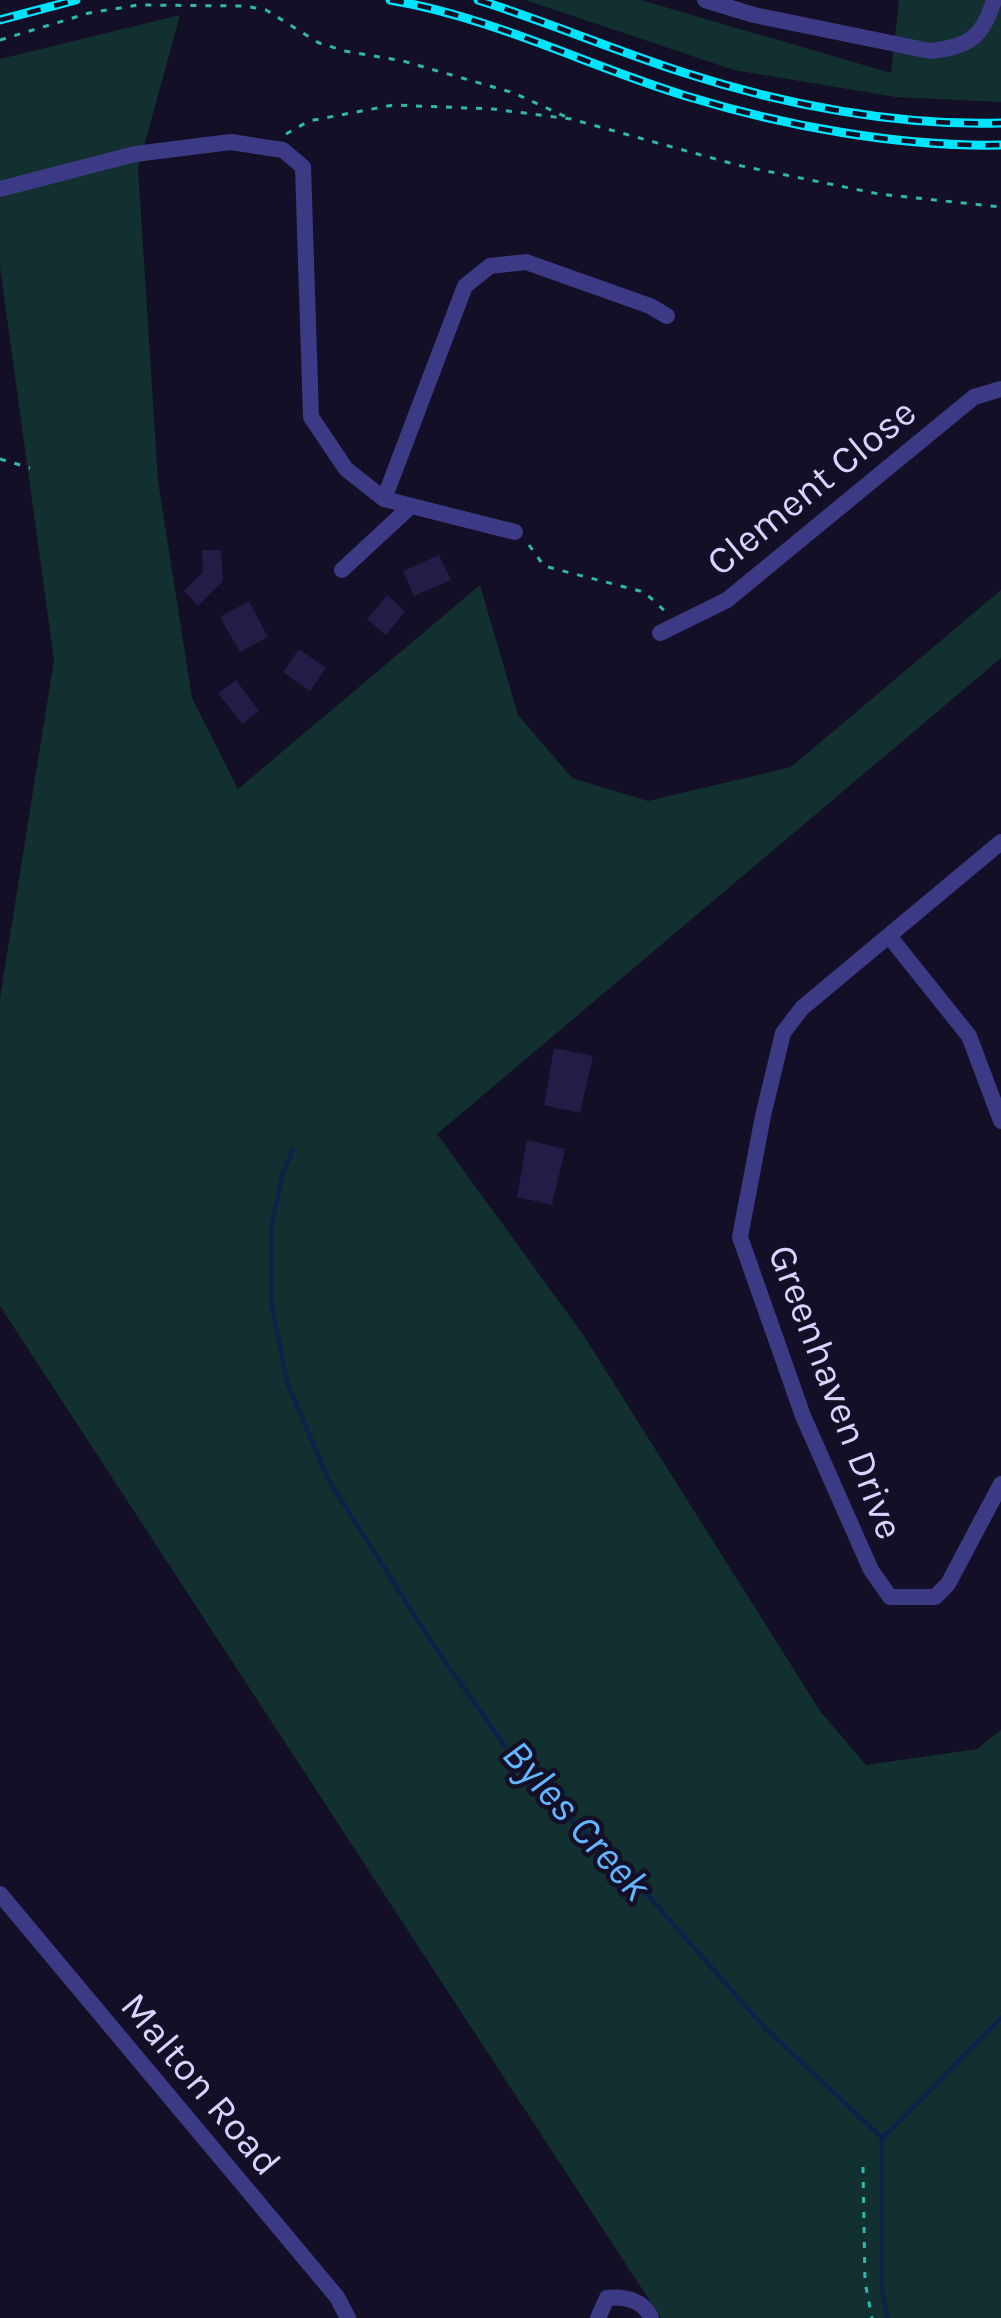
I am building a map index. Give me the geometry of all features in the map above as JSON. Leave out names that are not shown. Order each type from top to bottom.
[{"type":"street","points":[[705,0],[754,15],[930,51],[953,49],[974,39],[987,22],[994,0]]},
{"type":"street","points":[[0,189],[135,154],[231,142],[273,148],[303,167],[311,417],[346,469],[384,500],[514,532]]},
{"type":"street","points":[[384,500],[465,286],[490,266],[526,262],[667,316]]},
{"type":"street","name":"Clement Close","points":[[660,633],[727,600],[974,397],[1001,389]]},
{"type":"street","points":[[342,570],[411,506]]},
{"type":"street","name":"Greenhaven Drive","points":[[1001,842],[802,1008],[783,1033],[740,1237],[803,1416],[871,1570],[890,1597],[934,1597],[948,1584],[1001,1484]]},
{"type":"street","points":[[889,936],[970,1036],[1001,1120]]},
{"type":"street","name":"Malton Road","points":[[0,1894],[337,2297],[348,2318]]},
{"type":"street","points":[[598,2318],[608,2298],[624,2296],[651,2318]]},
{"type":"path","points":[[0,40],[138,5],[245,6],[266,10],[319,43],[514,93],[571,119]]},
{"type":"path","points":[[273,148],[309,121],[392,105],[493,109],[571,119],[737,165],[879,194],[1001,207]]},
{"type":"path","points":[[0,459],[30,468]]},
{"type":"path","points":[[514,532],[544,566],[644,592],[680,623]]},
{"type":"path","points":[[863,2167],[865,2282],[872,2318]]},
{"type":"green space","points":[[525,0],[641,0],[891,73],[899,0],[1001,0],[1001,102],[896,97],[734,70]]},
{"type":"green space","points":[[180,15],[138,168],[158,481],[192,698],[238,789],[480,585],[518,715],[572,778],[648,801],[791,767],[1001,590],[1001,658],[437,1134],[584,1336],[820,1711],[866,1765],[977,1749],[1001,1730],[1001,2318],[661,2318],[0,1306],[0,998],[54,660],[0,267],[0,59]]},
{"type":"building","points":[[202,550],[221,550],[223,581],[198,606],[184,591],[203,572]]},
{"type":"building","points":[[439,555],[451,580],[414,596],[403,571]]},
{"type":"building","points":[[387,595],[405,611],[386,635],[367,619]]},
{"type":"building","points":[[249,601],[268,637],[240,652],[220,617]]},
{"type":"building","points":[[299,649],[326,668],[310,691],[283,672]]},
{"type":"building","points":[[236,680],[259,711],[242,724],[218,693]]},
{"type":"building","points":[[554,1048],[593,1056],[580,1113],[544,1105]]},
{"type":"building","points":[[527,1140],[565,1149],[552,1205],[517,1197]]},
{"type":"waterway","name":"Byles Creek","points":[[293,1150],[271,1228],[271,1301],[287,1382],[328,1479],[430,1640],[529,1780],[631,1876],[763,2026],[882,2138],[882,2290],[887,2318]]},
{"type":"waterway","points":[[883,2138],[1001,2018]]},
{"type":"railway","points":[[0,20],[76,0]]},
{"type":"railway","points":[[390,0],[466,18],[649,84],[762,117],[882,138],[1001,145]]},
{"type":"railway","points":[[478,0],[762,95],[881,117],[1001,123]]}]
